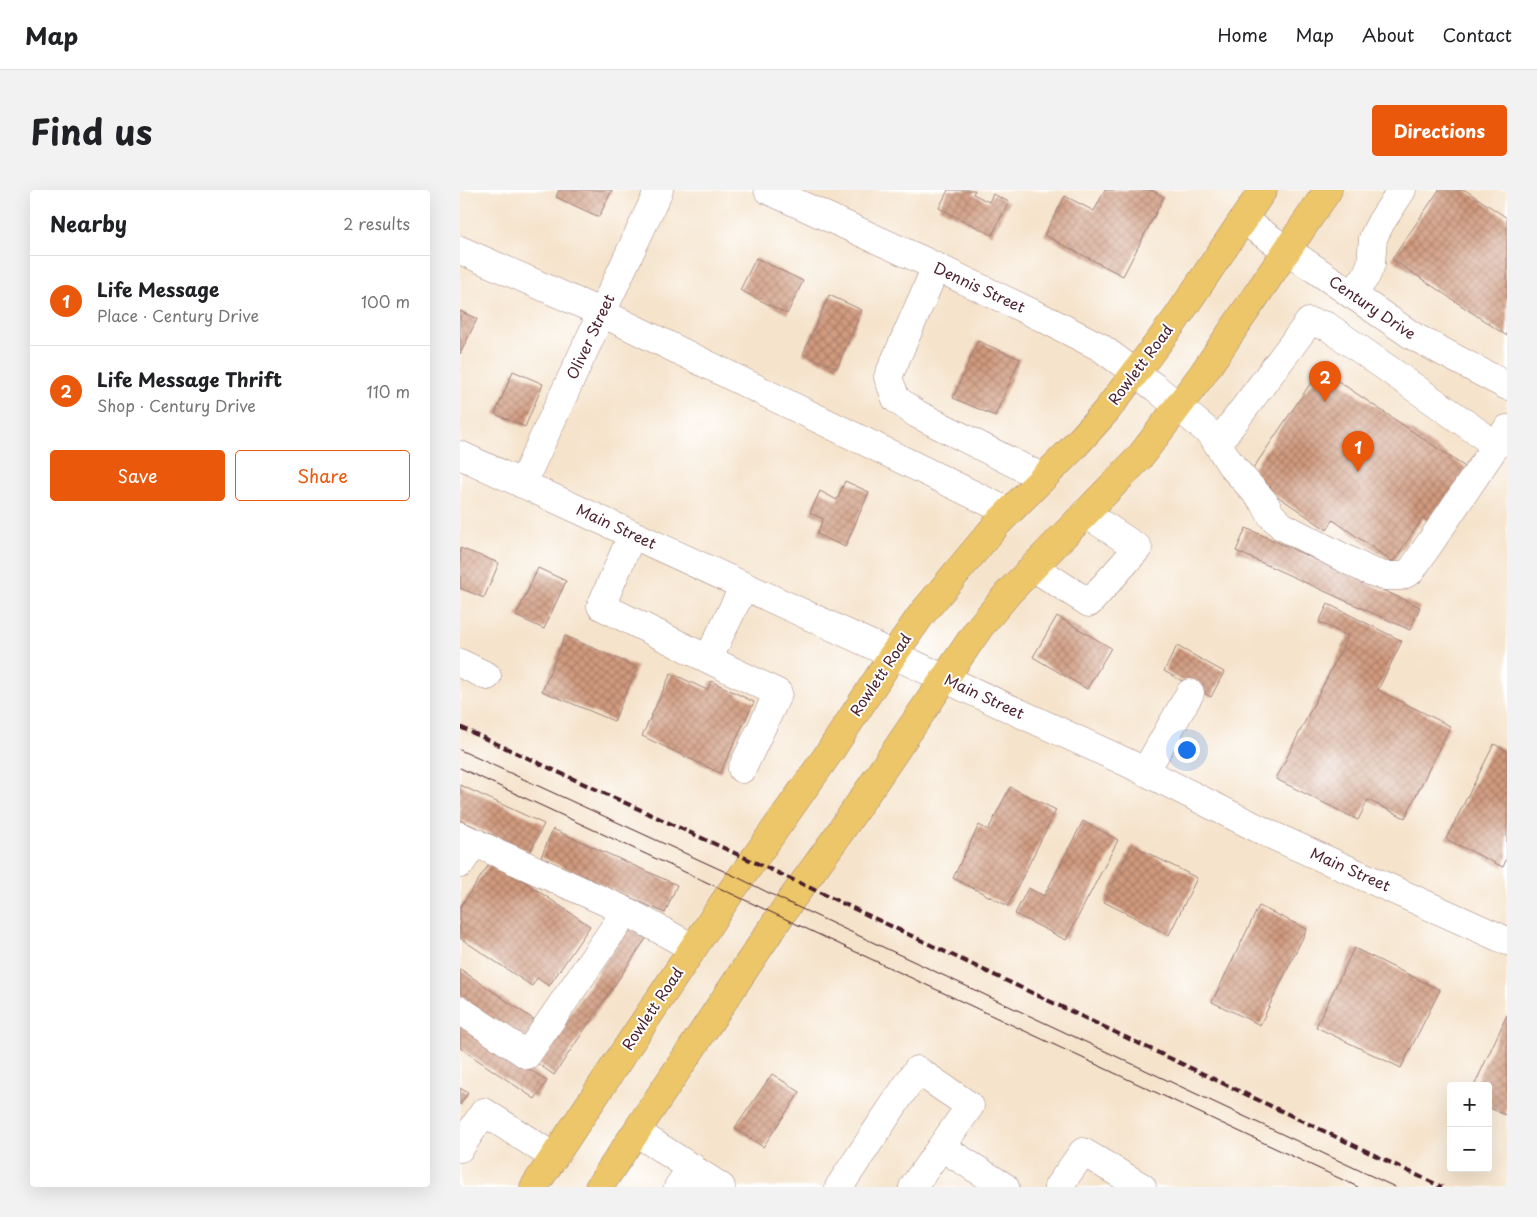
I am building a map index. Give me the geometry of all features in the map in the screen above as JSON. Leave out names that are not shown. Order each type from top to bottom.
[{"type":"main road","name":"Rowlett Road","points":[[534,1187],[693,948],[831,750],[892,655],[943,588],[1009,512],[1107,410],[1176,319],[1264,190]]},
{"type":"main road","points":[[599,1187],[789,903],[979,628],[1009,592],[1139,458],[1179,406],[1288,251],[1328,190]]},
{"type":"street","name":"Oliver Street","points":[[522,484],[660,190]]},
{"type":"street","name":"Dennis Street","points":[[768,190],[936,267],[1049,321],[1100,348],[1179,406],[1212,435],[1231,466],[1264,502],[1282,526],[1367,570],[1384,576],[1401,576],[1411,571],[1502,437]]},
{"type":"street","points":[[1352,295],[1366,276],[1371,264],[1373,238],[1402,190]]},
{"type":"street","name":"Century Drive","points":[[1243,220],[1413,336],[1507,386]]},
{"type":"street","points":[[460,250],[602,313],[1009,512]]},
{"type":"street","points":[[936,267],[888,377],[896,399],[916,414],[1043,478]]},
{"type":"street","points":[[1218,444],[1309,322],[1327,326],[1502,437]]},
{"type":"street","name":"Main Street","points":[[460,455],[945,678],[1267,832],[1507,941]]},
{"type":"street","points":[[1033,567],[1089,603],[1138,548],[1085,513]]},
{"type":"street","points":[[632,535],[601,606],[778,693],[742,769]]},
{"type":"street","points":[[708,659],[744,586]]},
{"type":"street","points":[[460,663],[488,676]]},
{"type":"street","points":[[1145,772],[1190,693]]},
{"type":"street","points":[[465,848],[626,911],[693,948]]},
{"type":"street","points":[[460,1010],[527,1055],[626,911]]},
{"type":"street","points":[[839,1187],[917,1070],[970,1106],[913,1187]]},
{"type":"street","points":[[460,1148],[484,1112],[554,1157]]},
{"type":"street","points":[[636,1132],[685,1177],[721,1187]]},
{"type":"street","points":[[941,1147],[1005,1187]]},
{"type":"street","points":[[1058,1187],[1083,1152],[1142,1187]]},
{"type":"building","points":[[559,190],[612,190],[599,217],[556,197]]},
{"type":"building","points":[[948,190],[975,190],[973,194],[989,202],[993,194],[1009,202],[992,235],[939,208]]},
{"type":"building","points":[[1105,190],[1152,190],[1164,197],[1123,276],[1044,235],[1065,196],[1094,211]]},
{"type":"building","points":[[1439,190],[1465,190],[1507,218],[1507,336],[1392,259]]},
{"type":"building","points":[[756,258],[803,281],[787,314],[740,290]]},
{"type":"building","points":[[829,295],[862,310],[837,368],[803,354]]},
{"type":"building","points":[[460,311],[477,319],[460,354]]},
{"type":"building","points":[[978,341],[1020,359],[995,416],[953,398]]},
{"type":"building","points":[[513,371],[543,384],[525,427],[495,414]]},
{"type":"building","points":[[1335,379],[1468,469],[1431,524],[1423,518],[1393,562],[1333,520],[1327,530],[1248,476],[1310,384]]},
{"type":"building","points":[[845,481],[869,492],[845,547],[817,534],[823,519],[810,513],[820,491],[837,500]]},
{"type":"building","points":[[1246,528],[1420,607],[1410,630],[1236,551]]},
{"type":"building","points":[[460,548],[499,563],[484,598],[460,588]]},
{"type":"building","points":[[538,568],[566,581],[544,629],[516,616]]},
{"type":"building","points":[[1328,604],[1402,641],[1378,690],[1450,726],[1405,818],[1368,800],[1358,820],[1276,779],[1348,636],[1319,622]]},
{"type":"building","points":[[1057,616],[1111,648],[1087,689],[1033,657]]},
{"type":"building","points":[[565,636],[637,667],[614,721],[542,691]]},
{"type":"building","points":[[1177,646],[1224,672],[1211,697],[1164,671]]},
{"type":"building","points":[[671,673],[707,690],[711,681],[754,702],[720,773],[642,736]]},
{"type":"building","points":[[1494,744],[1507,751],[1507,858],[1503,867],[1446,839]]},
{"type":"building","points":[[460,785],[544,824],[530,852],[460,820]]},
{"type":"building","points":[[1010,787],[1056,810],[1008,906],[953,878],[979,825],[988,830]]},
{"type":"building","points":[[1083,821],[1118,840],[1066,940],[1015,914],[1028,888],[1044,896]]},
{"type":"building","points":[[553,829],[677,885],[665,913],[541,857]]},
{"type":"building","points":[[1132,845],[1197,878],[1169,935],[1104,902]]},
{"type":"building","points":[[492,860],[590,926],[549,986],[537,978],[532,986],[460,938],[460,907]]},
{"type":"building","points":[[1259,906],[1307,929],[1260,1025],[1212,1002]]},
{"type":"building","points":[[629,926],[647,937],[554,1075],[537,1063]]},
{"type":"building","points":[[1354,948],[1440,990],[1401,1068],[1316,1027]]},
{"type":"building","points":[[460,969],[539,1023],[525,1043],[460,999]]},
{"type":"building","points":[[1507,1015],[1507,1112],[1505,1115],[1492,1109],[1492,1082],[1476,1082]]},
{"type":"building","points":[[460,1023],[547,1081],[535,1099],[460,1048]]},
{"type":"building","points":[[772,1074],[800,1092],[763,1147],[735,1128]]},
{"type":"building","points":[[460,1088],[468,1093],[460,1105]]},
{"type":"tram line","points":[[460,750],[741,879],[1395,1187]]},
{"type":"tram line","points":[[460,768],[1358,1187]]},
{"type":"railway","points":[[460,727],[802,884],[1442,1187]]},
{"type":"place","name":"Life Message Thrift","points":[[1325,402]]},
{"type":"place","name":"Life Message","points":[[1358,472]]}]
